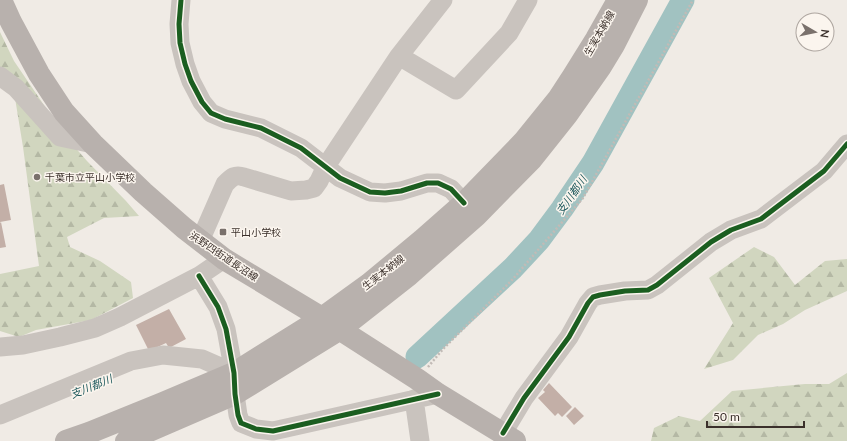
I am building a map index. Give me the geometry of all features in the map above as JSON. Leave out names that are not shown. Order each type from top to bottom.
[{"type":"main road","name":"浜野四街道長沼線","points":[[1,0],[39,74],[64,112],[93,144],[143,192],[184,228],[224,259],[331,324],[438,394],[509,437]]},
{"type":"main road","points":[[558,99],[565,72],[573,53],[602,0]]},
{"type":"main road","name":"生実本納線","points":[[331,324],[369,284],[464,203],[524,141],[558,99],[596,39],[618,0]]},
{"type":"main road","name":"生実本納線","points":[[126,441],[235,383],[409,275],[476,216],[532,159],[567,116],[600,68],[628,20],[637,0]]},
{"type":"main road","points":[[628,20],[640,0]]},
{"type":"main road","name":"生実本納線","points":[[66,441],[235,383]]},
{"type":"street","points":[[181,0],[179,24],[180,42],[185,64],[191,81],[202,102],[211,113],[225,119],[261,128],[301,148],[340,178],[370,192],[385,193],[401,191],[427,183],[438,183],[451,189],[464,203]]},
{"type":"street","points":[[200,241],[225,184],[231,178],[238,175],[291,191],[314,188],[326,166],[399,56],[444,0]]},
{"type":"street","points":[[399,56],[456,90],[509,33],[528,0]]},
{"type":"street","points":[[0,76],[16,88],[60,137],[93,144]]},
{"type":"street","points":[[509,437],[524,398],[569,337],[588,303],[593,297],[624,291],[648,290],[657,285],[711,242],[731,230],[761,219],[824,171],[847,144]]},
{"type":"street","points":[[0,347],[23,345],[95,328],[120,317],[199,276],[224,259]]},
{"type":"street","points":[[199,276],[218,307],[226,329],[235,383],[240,432],[256,429],[273,431],[438,394]]},
{"type":"street","points":[[0,338],[23,345]]},
{"type":"street","points":[[0,415],[131,361],[163,355],[202,359],[235,383]]},
{"type":"street","points":[[414,399],[420,441]]},
{"type":"path","points":[[426,370],[443,349],[512,280],[583,198],[693,0]]},
{"type":"green space","points":[[0,32],[14,61],[65,136],[139,216],[104,218],[67,237],[70,247],[100,261],[131,282],[133,298],[91,320],[36,330],[19,337],[0,331],[0,274],[39,266],[15,98],[0,71]]},
{"type":"green space","points":[[754,247],[774,257],[795,285],[825,261],[847,259],[847,291],[805,310],[783,324],[758,335],[733,360],[704,369],[733,323],[709,278]]},
{"type":"green space","points":[[847,373],[847,441],[651,441],[654,428],[679,416],[700,421],[732,391],[805,384],[829,384]]},
{"type":"building","points":[[4,184],[11,220],[0,222],[0,185]]},
{"type":"building","points":[[1,222],[6,247],[0,248],[0,223]]},
{"type":"building","points":[[169,309],[186,339],[169,348],[166,343],[149,351],[136,325]]},
{"type":"building","points":[[549,383],[572,407],[562,417],[558,413],[555,416],[538,398],[545,392],[543,390]]},
{"type":"building","points":[[575,407],[584,416],[574,425],[566,416]]},
{"type":"waterway","name":"支川都川","points":[[417,357],[513,268],[539,240],[593,163],[683,0]]},
{"type":"cycle path","points":[[181,0],[179,24],[180,43],[185,64],[191,81],[202,102],[211,113],[225,119],[261,128],[301,148],[340,178],[370,192],[385,193],[401,191],[427,183],[438,183],[451,189],[464,203]]},
{"type":"cycle path","points":[[503,433],[524,398],[569,337],[588,303],[593,297],[625,291],[648,290],[657,285],[711,242],[731,230],[761,219],[824,171],[847,144]]},
{"type":"cycle path","points":[[199,276],[218,307],[226,329],[234,373],[238,415],[241,423],[256,429],[273,431],[438,394]]},
{"type":"place","name":"千葉市立平山小学校","points":[[37,177]]},
{"type":"place","name":"平山小学校","points":[[223,232]]}]
